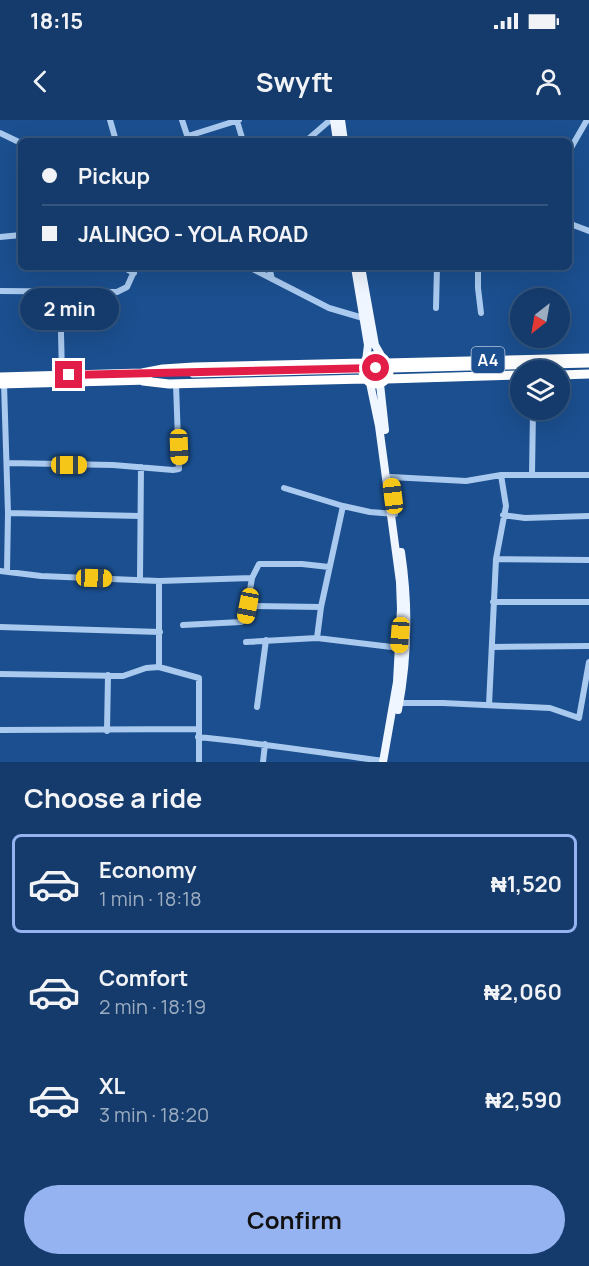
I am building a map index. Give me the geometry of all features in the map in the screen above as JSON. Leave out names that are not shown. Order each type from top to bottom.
[{"type":"highway","name":"A4","points":[[142,377],[163,369],[365,362],[371,358],[385,361],[589,358]]},
{"type":"highway","points":[[384,381],[389,370],[385,361]]},
{"type":"highway","points":[[365,362],[362,372],[368,381]]},
{"type":"highway","name":"A4","points":[[193,376],[589,363]]},
{"type":"highway","name":"A4","points":[[1,382],[589,368]]},
{"type":"highway","points":[[570,375],[589,374]]},
{"type":"highway","name":"A4","points":[[1,382],[62,375],[142,377],[176,384],[384,381],[510,375]]},
{"type":"main road","points":[[334,120],[337,138]]},
{"type":"main road","points":[[341,120],[344,138]]},
{"type":"main road","points":[[355,270],[368,345],[365,362]]},
{"type":"main road","points":[[362,270],[375,345],[385,361]]},
{"type":"main road","points":[[368,381],[379,426],[406,592],[406,642],[388,762]]},
{"type":"main road","points":[[383,762],[397,703],[400,648],[400,582],[384,381]]},
{"type":"street","points":[[110,120],[115,138]]},
{"type":"street","points":[[182,120],[189,138],[238,120],[242,138]]},
{"type":"street","points":[[309,138],[328,122],[334,120]]},
{"type":"street","points":[[572,146],[586,120]]},
{"type":"street","points":[[0,133],[18,142]]},
{"type":"street","points":[[572,225],[589,231]]},
{"type":"street","points":[[0,237],[18,235]]},
{"type":"street","points":[[0,291],[117,292],[127,287],[135,270]]},
{"type":"street","points":[[255,270],[329,308],[363,318]]},
{"type":"street","points":[[270,270],[272,279]]},
{"type":"street","points":[[436,308],[437,270]]},
{"type":"street","points":[[478,270],[481,313]]},
{"type":"street","points":[[60,292],[62,375]]},
{"type":"street","points":[[1,382],[8,513],[3,571],[41,576],[159,581],[252,578]]},
{"type":"street","points":[[7,464],[114,465],[179,469],[176,384]]},
{"type":"street","points":[[532,474],[533,420]]},
{"type":"street","points":[[140,579],[141,467]]},
{"type":"street","points":[[390,477],[466,481],[501,475],[589,475]]},
{"type":"street","points":[[489,705],[496,559],[506,506],[501,475]]},
{"type":"street","points":[[284,488],[343,506],[393,514]]},
{"type":"street","points":[[317,639],[321,607],[343,506]]},
{"type":"street","points":[[8,513],[140,516]]},
{"type":"street","points":[[503,515],[525,518],[589,516]]},
{"type":"street","points":[[496,559],[589,560]]},
{"type":"street","points":[[183,625],[217,625],[241,622],[245,619],[252,578],[259,564],[302,564],[329,567]]},
{"type":"street","points":[[159,581],[159,667]]},
{"type":"street","points":[[494,602],[589,602]]},
{"type":"street","points":[[248,606],[321,607]]},
{"type":"street","points":[[0,627],[160,632]]},
{"type":"street","points":[[246,642],[317,639],[400,648]]},
{"type":"street","points":[[257,708],[266,640]]},
{"type":"street","points":[[492,647],[589,646]]},
{"type":"street","points":[[397,703],[550,708],[579,718],[589,662]]},
{"type":"street","points":[[0,674],[123,676],[146,668],[159,667],[199,678],[199,762]]},
{"type":"street","points":[[106,731],[108,675]]},
{"type":"street","points":[[0,730],[198,729]]},
{"type":"street","points":[[198,737],[265,744],[305,752],[383,762]]},
{"type":"street","points":[[263,762],[265,744]]},
{"type":"route","points":[[69,375],[376,368]]}]
